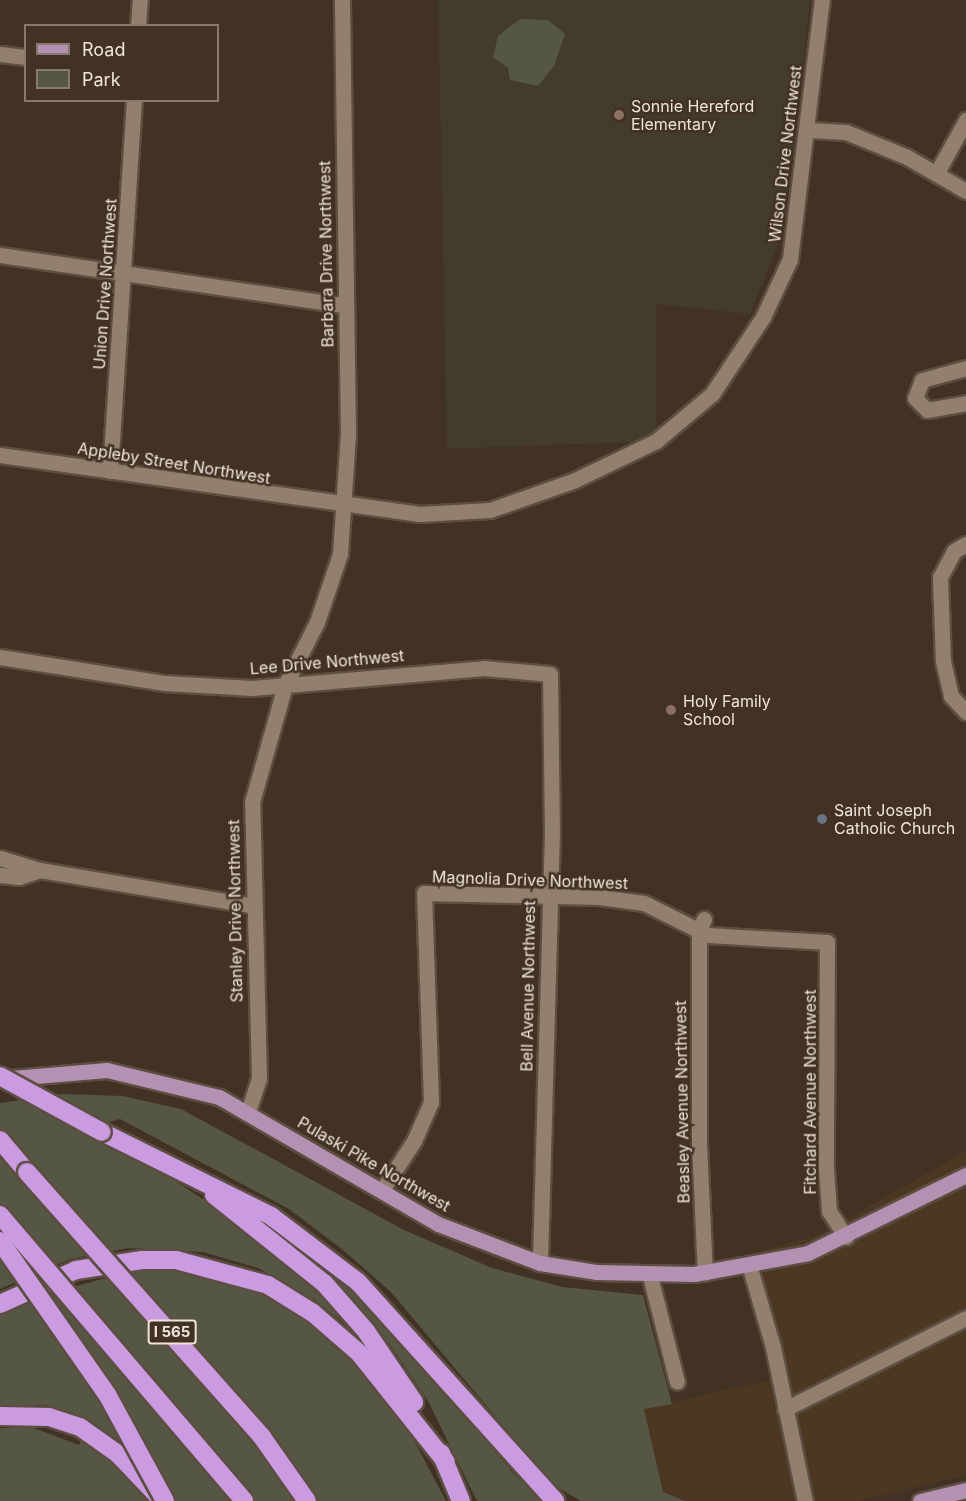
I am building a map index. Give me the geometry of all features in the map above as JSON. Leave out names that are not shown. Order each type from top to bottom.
[{"type":"highway","points":[[0,1078],[194,1179],[271,1216],[358,1282],[555,1501]]},
{"type":"highway","name":"I 565","points":[[0,1140],[262,1437],[307,1501]]},
{"type":"highway","points":[[194,1179],[324,1283],[373,1341],[418,1408],[446,1462],[461,1501]]},
{"type":"highway","points":[[0,1215],[244,1501]]},
{"type":"highway","points":[[0,1241],[108,1396],[163,1501]]},
{"type":"highway","points":[[0,1304],[76,1270],[142,1260],[186,1262],[268,1285],[313,1313],[359,1353],[446,1462]]},
{"type":"highway","points":[[0,1416],[40,1416],[80,1427],[126,1461],[163,1501]]},
{"type":"main road","name":"Pulaski Pike Northwest","points":[[0,1078],[107,1070],[219,1097],[438,1224],[540,1263],[650,1276],[750,1268],[846,1237],[966,1175]]},
{"type":"main road","points":[[920,1501],[966,1490]]},
{"type":"street","points":[[138,24],[140,0]]},
{"type":"street","name":"Barbara Drive Northwest","points":[[342,0],[344,305],[348,434],[343,507]]},
{"type":"street","name":"Wilson Drive Northwest","points":[[343,507],[420,514],[490,510],[575,480],[656,441],[712,394],[764,317],[790,259],[809,130],[822,0]]},
{"type":"street","points":[[0,54],[24,57]]},
{"type":"street","name":"Union Drive Northwest","points":[[110,471],[134,102]]},
{"type":"street","points":[[936,174],[966,120]]},
{"type":"street","points":[[809,130],[846,132],[936,174],[966,191]]},
{"type":"street","points":[[0,255],[344,305]]},
{"type":"street","points":[[966,368],[922,380],[915,398],[927,410],[966,403]]},
{"type":"street","name":"Appleby Street Northwest","points":[[0,455],[343,507]]},
{"type":"street","name":"Stanley Drive Northwest","points":[[248,1112],[259,1079],[250,905],[252,802],[285,685],[317,622],[340,554],[343,507]]},
{"type":"street","points":[[966,544],[954,551],[940,578],[943,661],[951,696],[966,712]]},
{"type":"street","name":"Lee Drive Northwest","points":[[0,657],[165,683],[285,685],[484,668],[550,674]]},
{"type":"street","name":"Bell Avenue Northwest","points":[[540,1263],[547,896],[552,831],[550,674]]},
{"type":"street","points":[[0,858],[40,870],[250,905]]},
{"type":"street","points":[[0,874],[19,877],[40,870]]},
{"type":"street","name":"Magnolia Drive Northwest","points":[[382,1190],[414,1141],[431,1102],[424,893],[547,896],[644,903],[701,924],[827,942]]},
{"type":"street","name":"Beasley Avenue Northwest","points":[[701,924],[705,1273]]},
{"type":"street","name":"Fitchard Avenue Northwest","points":[[827,942],[826,1169],[829,1210],[846,1237]]},
{"type":"street","points":[[750,1268],[806,1501]]},
{"type":"street","points":[[650,1276],[677,1382]]},
{"type":"street","points":[[785,1409],[966,1318]]},
{"type":"shaded area","name":"Sonnie Hereford Elementary","points":[[438,0],[810,0],[784,230],[750,314],[656,304],[656,441],[447,449]]},
{"type":"shaded area","points":[[966,1151],[966,1475],[859,1501],[685,1501],[663,1492],[644,1408],[771,1380],[749,1254],[817,1236]]},
{"type":"green space","points":[[520,19],[548,20],[565,34],[554,66],[538,86],[510,80],[508,68],[493,57],[498,36]]},
{"type":"green space","points":[[63,1094],[123,1096],[181,1109],[404,1230],[492,1268],[562,1287],[643,1295],[672,1404],[644,1409],[663,1492],[685,1501],[581,1501],[552,1484],[391,1292],[343,1250],[289,1209],[120,1119],[77,1131],[171,1178],[305,1267],[358,1334],[315,1300],[258,1268],[203,1252],[128,1248],[70,1259],[0,1289],[0,1103]]},
{"type":"green space","points":[[281,1230],[358,1293],[514,1474],[544,1501],[477,1501],[428,1401],[391,1346],[352,1298]]},
{"type":"green space","points":[[144,1267],[179,1268],[266,1293],[301,1312],[367,1370],[400,1414],[446,1501],[0,1501],[0,1428],[34,1428],[79,1445],[91,1422],[46,1405],[0,1405],[0,1314],[17,1303]]},
{"type":"place","name":"Sonnie Hereford Elementary","points":[[619,115]]},
{"type":"place","name":"Holy Family School","points":[[671,710]]},
{"type":"place","name":"Saint Joseph Catholic Church","points":[[822,819]]}]
